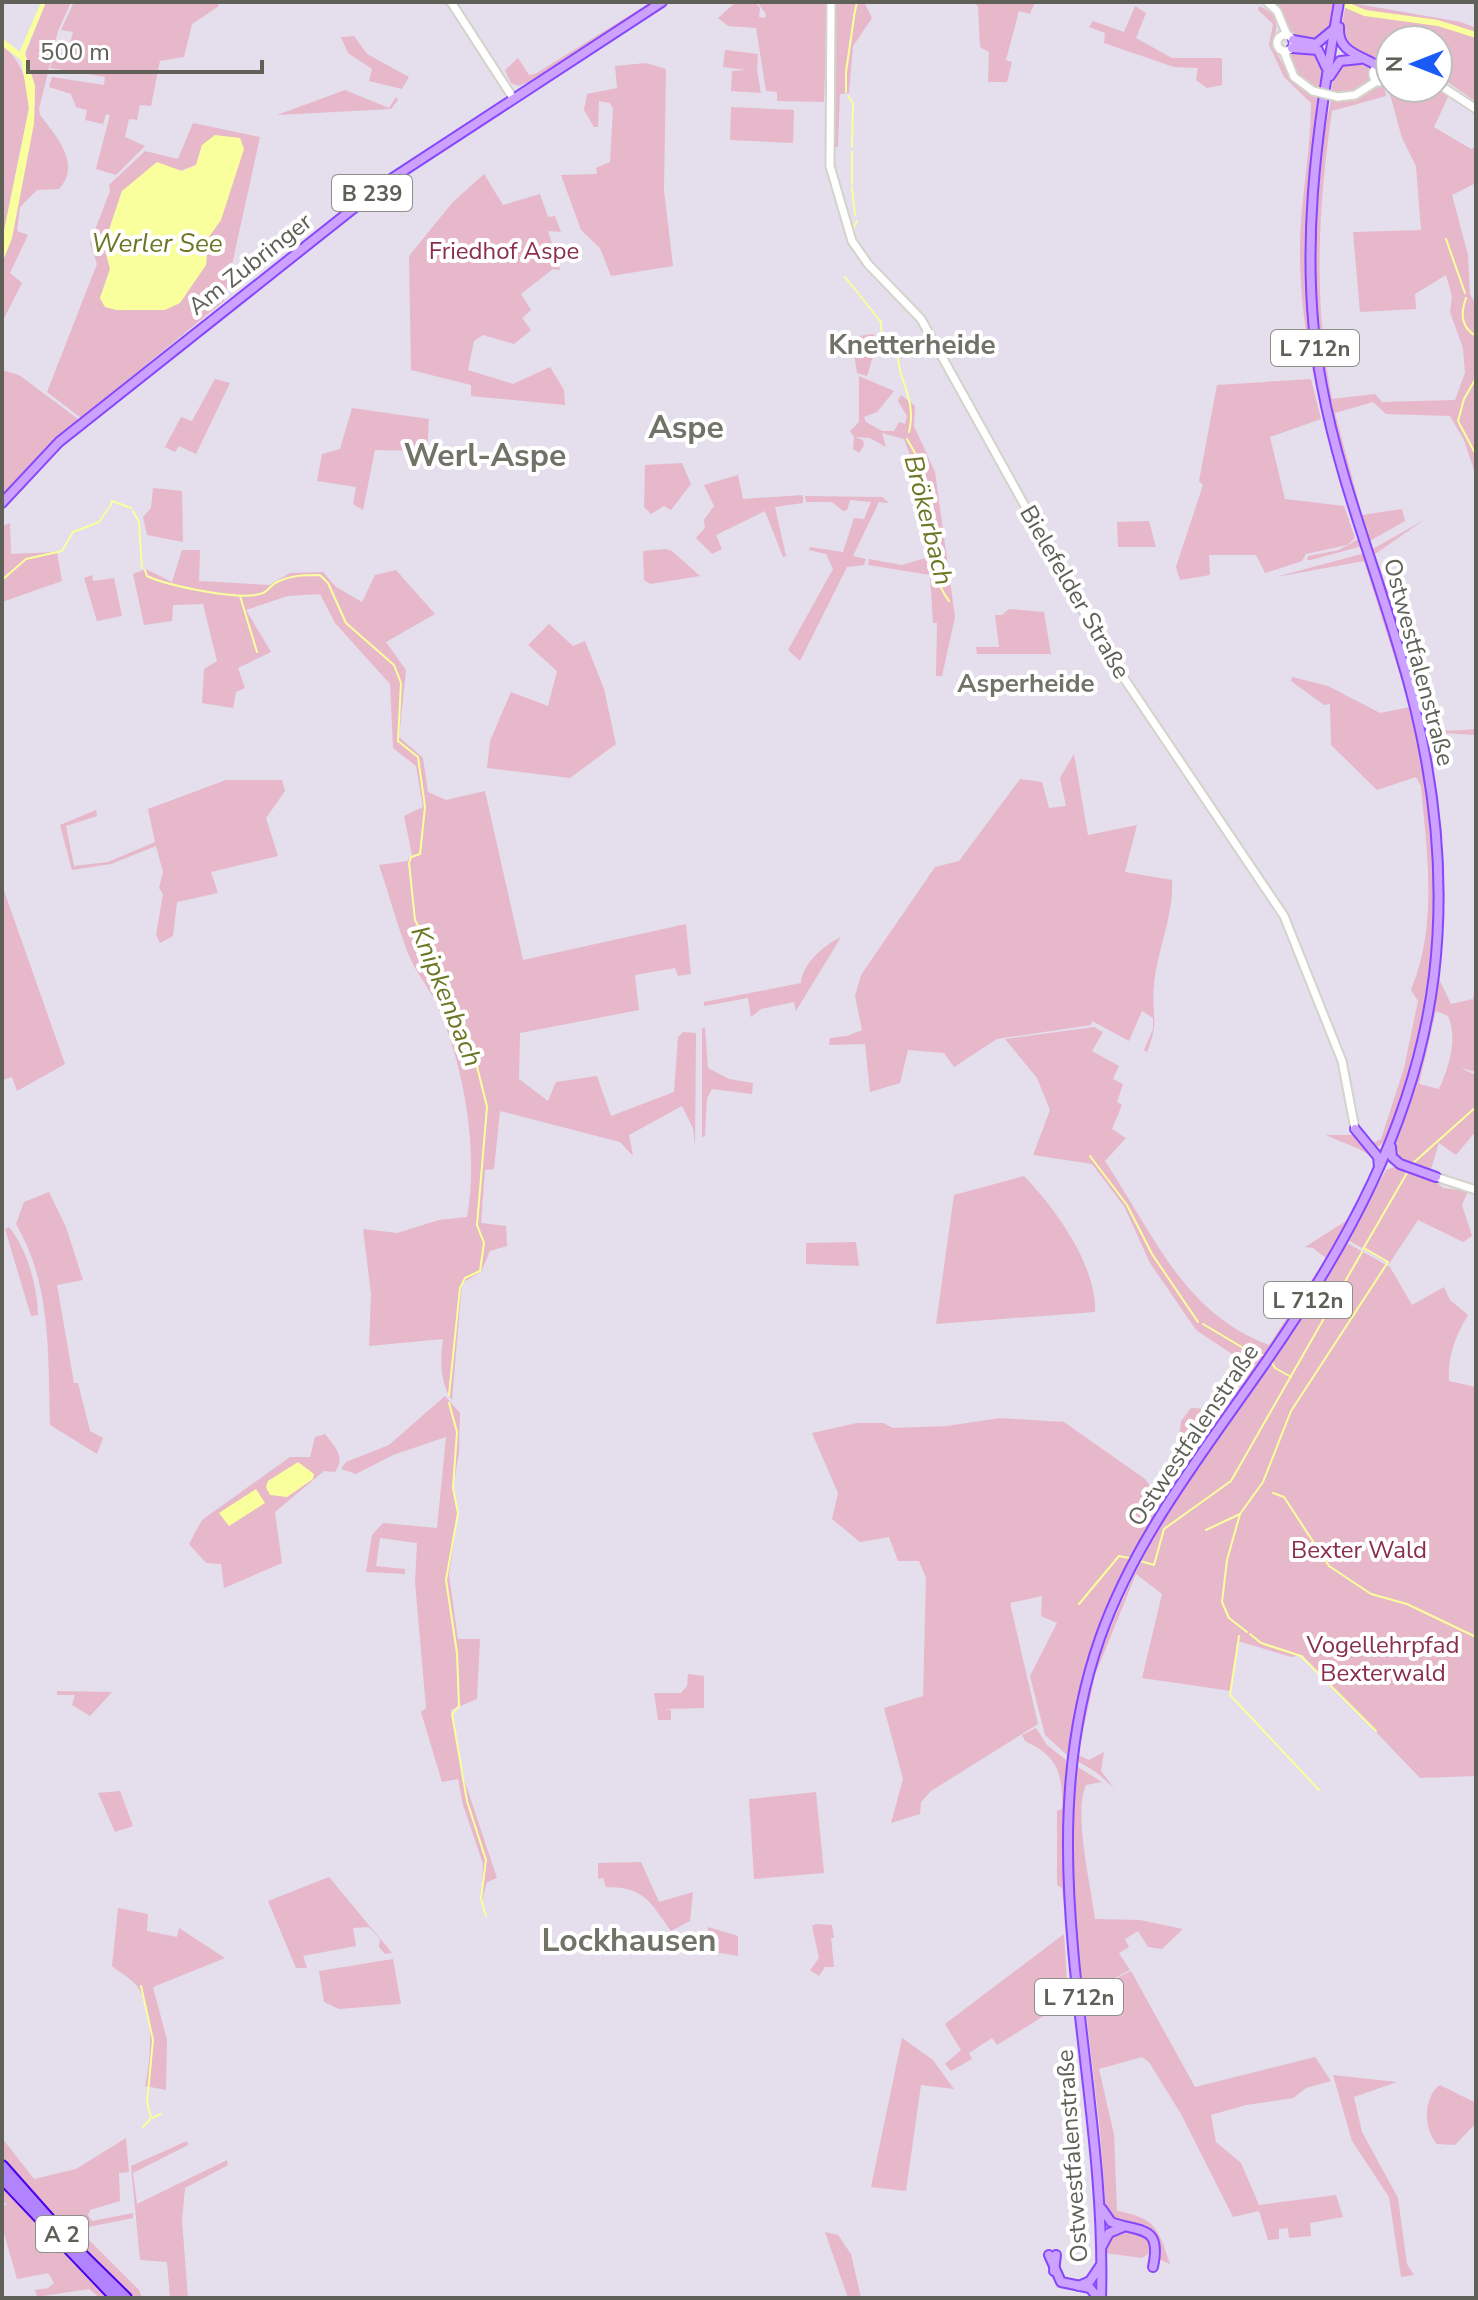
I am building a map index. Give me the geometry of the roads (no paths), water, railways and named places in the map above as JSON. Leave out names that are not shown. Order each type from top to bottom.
[{"type":"highway","name":"A 2","points":[[2,2166],[62,2235],[126,2298]]},
{"type":"highway","name":"A 2","points":[[2,2178],[116,2298]]},
{"type":"main road","points":[[454,2],[513,98]]},
{"type":"main road","name":"Am Zubringer","points":[[2,503],[59,442],[401,171],[662,2]]},
{"type":"main road","name":"Bielefelder Straße","points":[[831,2],[830,166],[852,241],[868,264],[921,319],[1105,650],[1284,916],[1342,1061],[1355,1129]]},
{"type":"main road","points":[[1267,2],[1278,12],[1288,43],[1287,60],[1294,77],[1313,91],[1338,97],[1355,95],[1374,80]]},
{"type":"main road","name":"Ostwestfalenstraße","points":[[1099,2298],[1100,2200],[1095,2123],[1071,1926],[1067,1809],[1073,1743],[1085,1686],[1102,1631],[1135,1560],[1177,1490],[1269,1358],[1345,1240],[1378,1176],[1419,1054],[1430,1001],[1438,917],[1438,848],[1420,725],[1326,410],[1313,334],[1310,228],[1316,151],[1341,2]]},
{"type":"main road","points":[[1288,43],[1319,43],[1331,33],[1337,22]]},
{"type":"main road","points":[[1337,22],[1341,45],[1374,68]]},
{"type":"main road","points":[[1288,43],[1322,53],[1328,76]]},
{"type":"main road","points":[[1328,76],[1336,65],[1349,58],[1363,60],[1374,68]]},
{"type":"main road","points":[[1454,95],[1476,109]]},
{"type":"main road","points":[[1355,1129],[1378,1157],[1378,1176]]},
{"type":"main road","points":[[1366,1144],[1379,1149],[1392,1138]]},
{"type":"main road","points":[[1392,1138],[1391,1154],[1400,1164],[1476,1190]]},
{"type":"main road","points":[[1378,1176],[1387,1166],[1400,1164]]},
{"type":"main road","points":[[1100,2200],[1108,2220],[1146,2230],[1153,2240],[1151,2266]]},
{"type":"main road","points":[[1101,2248],[1109,2233],[1124,2226]]},
{"type":"main road","name":"L 712n","points":[[1052,2255],[1053,2272],[1063,2284],[1090,2288],[1099,2298]]},
{"type":"main road","points":[[1078,2286],[1092,2280],[1101,2265]]},
{"type":"water","points":[[41,2],[46,2],[25,53],[35,86],[34,123],[12,238],[2,263],[2,241],[29,108],[20,51]]},
{"type":"water","name":"Werler See","points":[[215,135],[240,138],[244,149],[221,220],[208,238],[206,265],[180,303],[165,310],[105,307],[100,298],[110,269],[104,245],[122,191],[157,162],[182,171],[196,165],[202,145]]},
{"type":"water","points":[[298,1462],[314,1474],[313,1479],[287,1497],[270,1495],[266,1487],[268,1481]]},
{"type":"water","points":[[256,1489],[265,1503],[229,1526],[219,1513]]},
{"type":"waterway","name":"Brökerbach","points":[[854,16],[857,2]]},
{"type":"waterway","points":[[1339,2],[1365,13],[1438,23],[1476,35]]},
{"type":"waterway","name":"Brökerbach","points":[[846,92],[854,17]]},
{"type":"waterway","points":[[2,42],[22,57]]},
{"type":"waterway","name":"Brökerbach","points":[[848,96],[853,103],[852,147]]},
{"type":"waterway","name":"Brökerbach","points":[[852,152],[852,184]]},
{"type":"waterway","name":"Brökerbach","points":[[852,187],[855,215]]},
{"type":"waterway","name":"Brökerbach","points":[[855,236],[853,228],[857,221]]},
{"type":"waterway","points":[[1446,239],[1465,293]]},
{"type":"waterway","name":"Brökerbach","points":[[845,277],[881,322],[882,346],[899,351],[898,360],[911,408],[909,432]]},
{"type":"waterway","points":[[1466,298],[1464,320],[1476,336]]},
{"type":"waterway","points":[[1476,354],[1476,361]]},
{"type":"waterway","points":[[1476,378],[1464,399],[1458,421],[1476,455]]},
{"type":"waterway","name":"Brökerbach","points":[[907,439],[921,467],[932,555],[941,588],[949,601]]},
{"type":"waterway","name":"Knipkenbach","points":[[110,507],[112,501],[131,508]]},
{"type":"waterway","name":"Knipkenbach","points":[[2,580],[26,559],[62,551],[73,532],[99,522],[108,509]]},
{"type":"waterway","name":"Knipkenbach","points":[[133,511],[139,522],[142,568]]},
{"type":"waterway","name":"Knipkenbach","points":[[145,570],[147,576],[170,584],[239,595],[263,593],[275,583],[288,578],[320,575],[328,583],[346,623],[394,665],[401,683],[398,741],[418,757],[425,807],[420,854],[411,857],[409,863],[415,920],[442,971],[471,1042],[487,1107],[477,1225],[484,1243],[480,1271],[465,1278],[460,1288],[449,1395]]},
{"type":"waterway","points":[[240,596],[257,652]]},
{"type":"waterway","points":[[1412,1164],[1476,1107]]},
{"type":"waterway","points":[[1090,1156],[1127,1205],[1152,1254],[1198,1322]]},
{"type":"waterway","points":[[1363,1249],[1407,1173]]},
{"type":"waterway","points":[[1247,1632],[1229,1618],[1222,1602],[1227,1560],[1240,1514],[1263,1482],[1291,1411],[1388,1262],[1364,1248]]},
{"type":"waterway","points":[[1140,1561],[1154,1565],[1164,1529],[1231,1481],[1362,1252]]},
{"type":"waterway","points":[[1203,1324],[1250,1352],[1265,1356]]},
{"type":"waterway","points":[[1270,1359],[1275,1368],[1291,1377]]},
{"type":"waterway","name":"Knipkenbach","points":[[449,1403],[457,1432],[453,1488],[458,1513],[446,1580],[457,1653],[459,1706],[452,1714],[467,1801],[486,1860],[481,1899],[486,1916]]},
{"type":"waterway","points":[[1273,1493],[1284,1497],[1329,1566],[1371,1594],[1407,1604],[1476,1637]]},
{"type":"waterway","points":[[1206,1530],[1240,1514]]},
{"type":"waterway","points":[[1079,1604],[1119,1556],[1134,1559]]},
{"type":"waterway","points":[[1250,1634],[1261,1643],[1301,1656],[1376,1731]]},
{"type":"waterway","points":[[1239,1636],[1230,1695],[1319,1790]]},
{"type":"waterway","points":[[141,1986],[153,2040],[147,2102],[151,2117]]},
{"type":"waterway","points":[[152,2118],[161,2114]]},
{"type":"waterway","points":[[143,2127],[150,2119]]},
{"type":"district","name":"Knetterheide","points":[[912,344]]},
{"type":"district","name":"Aspe","points":[[686,427]]},
{"type":"district","name":"Werl-Aspe","points":[[485,455]]},
{"type":"district","name":"Asperheide","points":[[1026,683]]},
{"type":"district","name":"Lockhausen","points":[[629,1940]]},
{"type":"park label","name":"Friedhof Aspe","points":[[504,251]]},
{"type":"park label","name":"Bexter Wald","points":[[1359,1550]]},
{"type":"park label","name":"Vogellehrpfad Bexterwald","points":[[1383,1659]]}]
